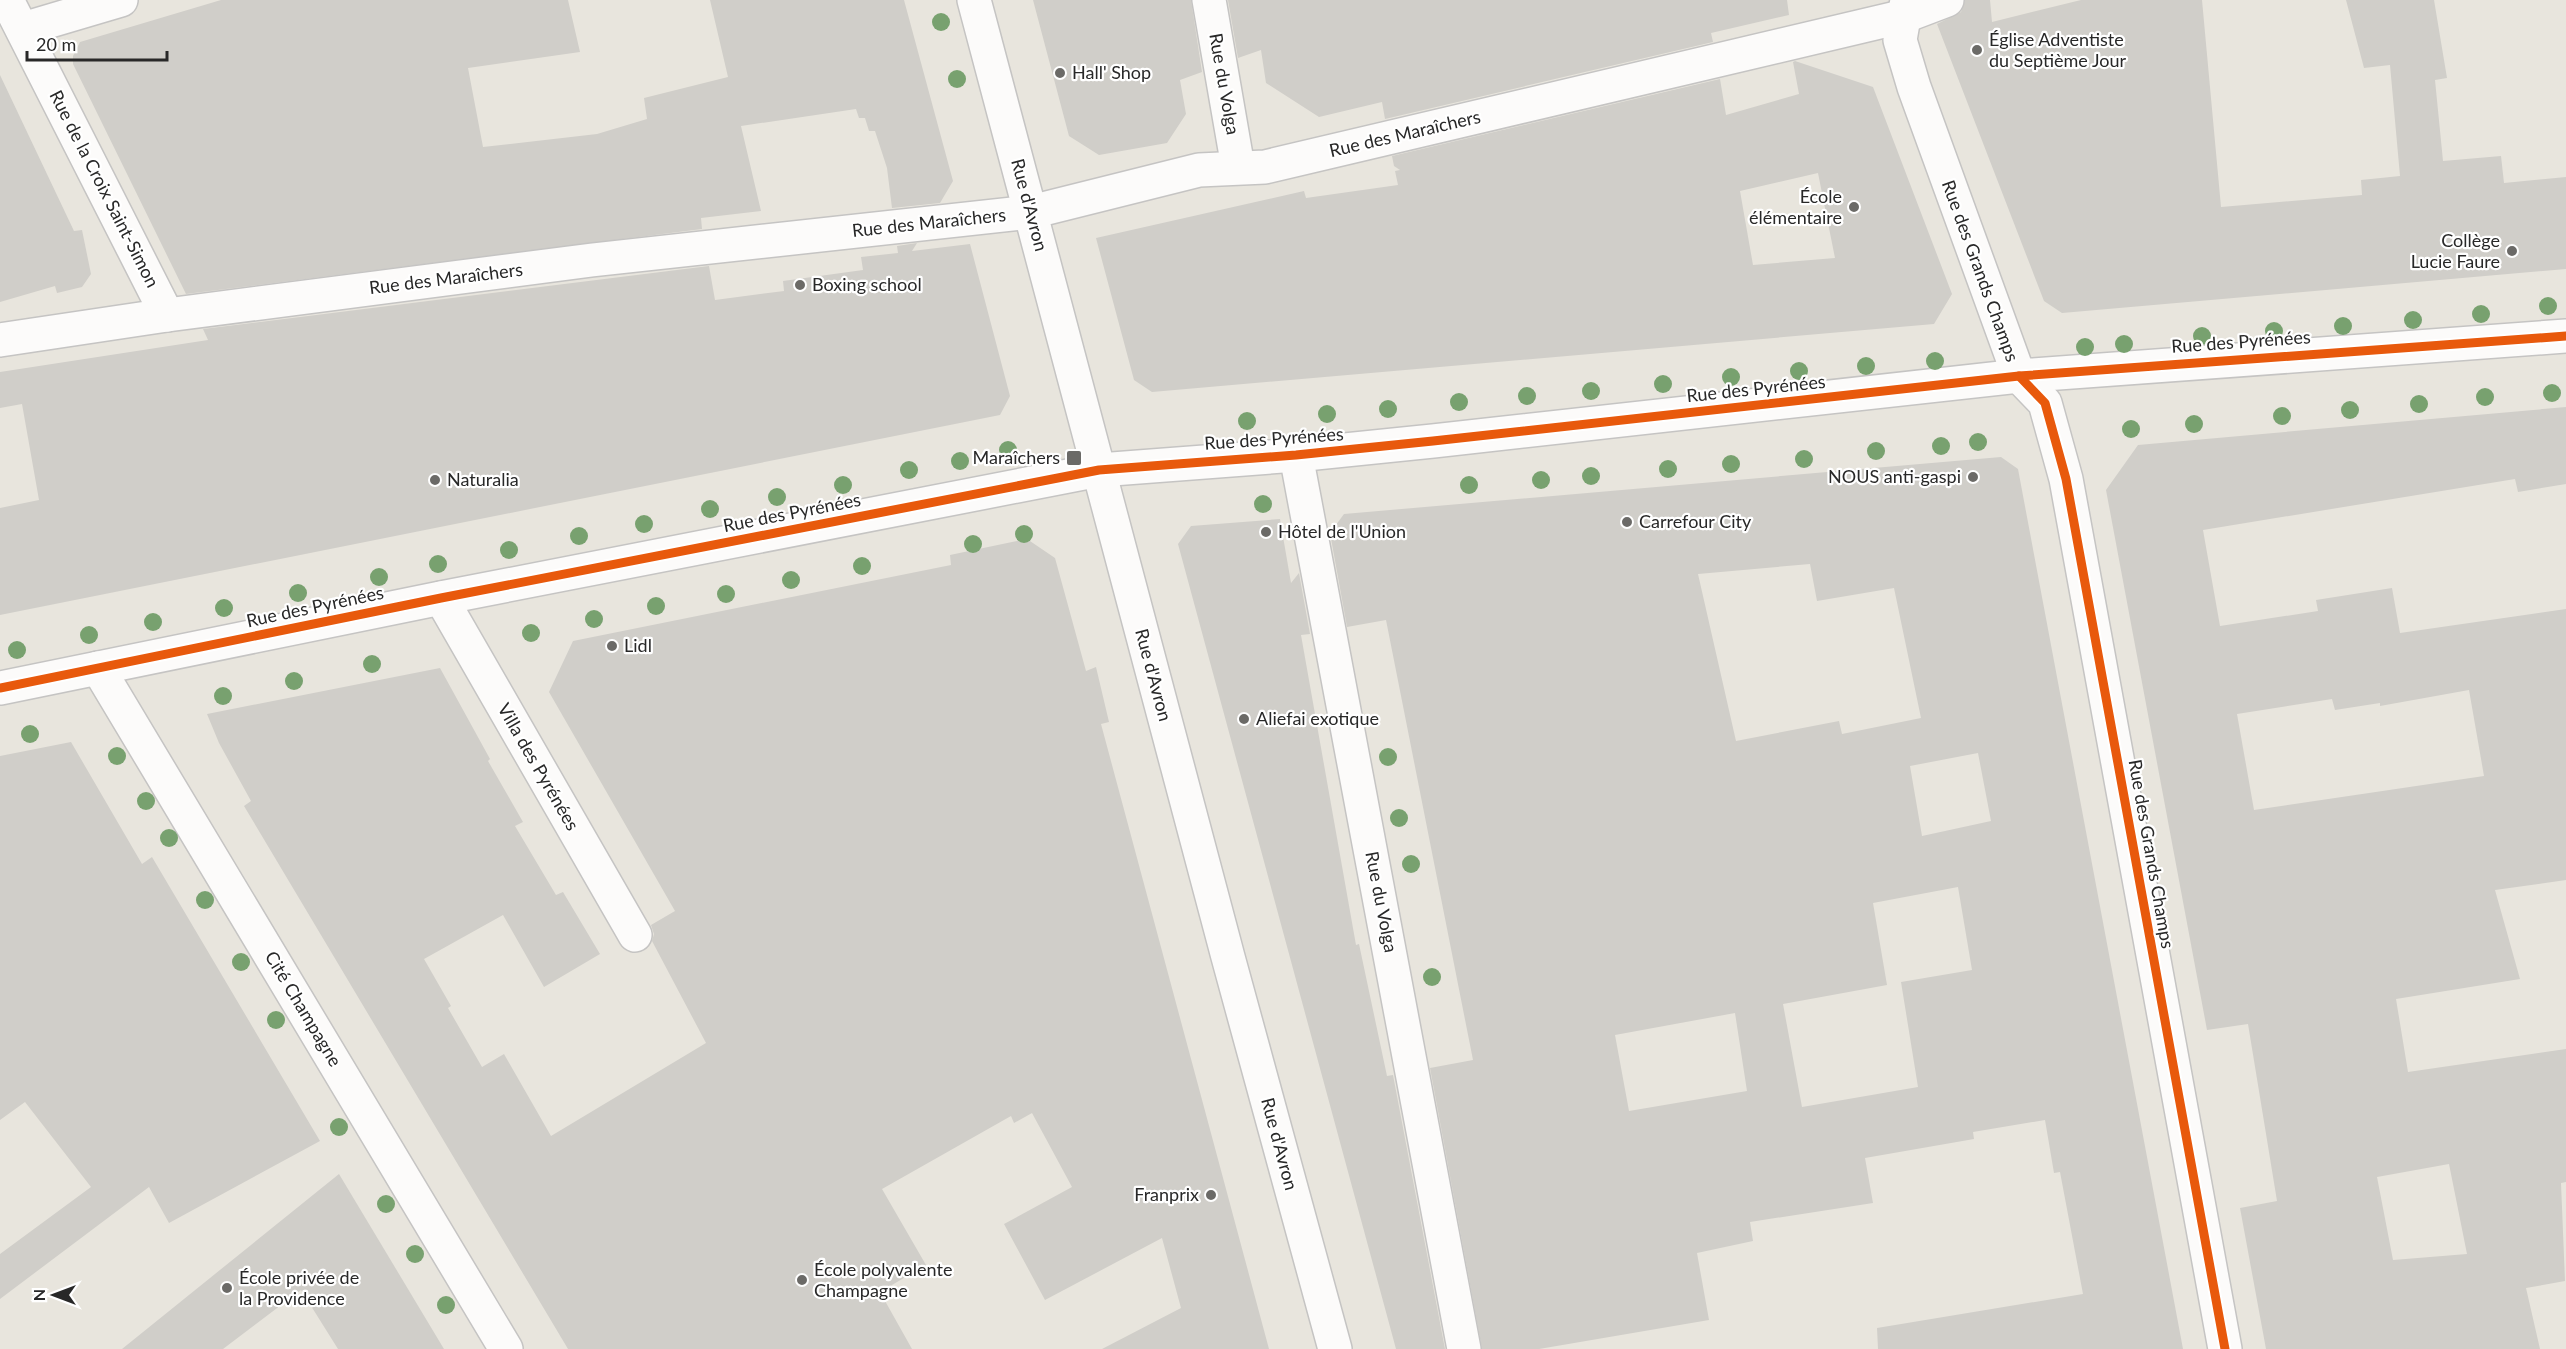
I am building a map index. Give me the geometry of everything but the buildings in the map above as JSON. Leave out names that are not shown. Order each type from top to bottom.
[{"type":"street","name":"Rue de la Croix Saint-Simon","points":[[7,0],[167,315]]},
{"type":"street","points":[[23,29],[121,0]]},
{"type":"street","name":"Rue d'Avron","points":[[974,0],[1335,1349]]},
{"type":"street","name":"Rue du Volga","points":[[1209,0],[1238,167]]},
{"type":"street","name":"Rue des Maraîchers","points":[[0,340],[167,315],[592,260],[1031,212],[1199,171],[1265,167],[1906,8],[1947,0]]},
{"type":"street","name":"Rue des Grands Champs","points":[[1906,8],[1900,40],[1914,87],[2019,376],[2045,403],[2067,479],[2224,1349]]},
{"type":"street","name":"Rue des Pyrénées","points":[[0,688],[441,598],[1099,470],[1296,455],[2019,376],[2566,336]]},
{"type":"street","name":"Rue du Volga","points":[[1296,455],[1464,1349]]},
{"type":"street","name":"Villa des Pyrénées","points":[[441,598],[635,935]]},
{"type":"street","name":"Cité Champagne","points":[[98,669],[506,1349]]},
{"type":"cycle path","points":[[0,688],[441,598],[1099,470],[1296,455],[2019,376],[2566,336]]},
{"type":"cycle path","points":[[2019,376],[2045,403],[2066,479],[2225,1349]]},
{"type":"place","name":"Église Adventiste du Septième Jour","points":[[1977,50]]},
{"type":"place","name":"Hall' Shop","points":[[1060,73]]},
{"type":"place","name":"École élémentaire","points":[[1854,207]]},
{"type":"place","name":"Collège Lucie Faure","points":[[2512,251]]},
{"type":"place","name":"Boxing school","points":[[800,285]]},
{"type":"place","name":"Maraîchers","points":[[1074,458]]},
{"type":"place","name":"NOUS anti-gaspi","points":[[1973,477]]},
{"type":"place","name":"Naturalia","points":[[435,480]]},
{"type":"place","name":"Carrefour City","points":[[1627,522]]},
{"type":"place","name":"Hôtel de l'Union","points":[[1266,532]]},
{"type":"place","name":"Lidl","points":[[612,646]]},
{"type":"place","name":"Aliefai exotique","points":[[1244,719]]},
{"type":"place","name":"Franprix","points":[[1211,1195]]},
{"type":"place","name":"École polyvalente Champagne","points":[[802,1280]]},
{"type":"place","name":"École privée de la Providence","points":[[227,1288]]}]
